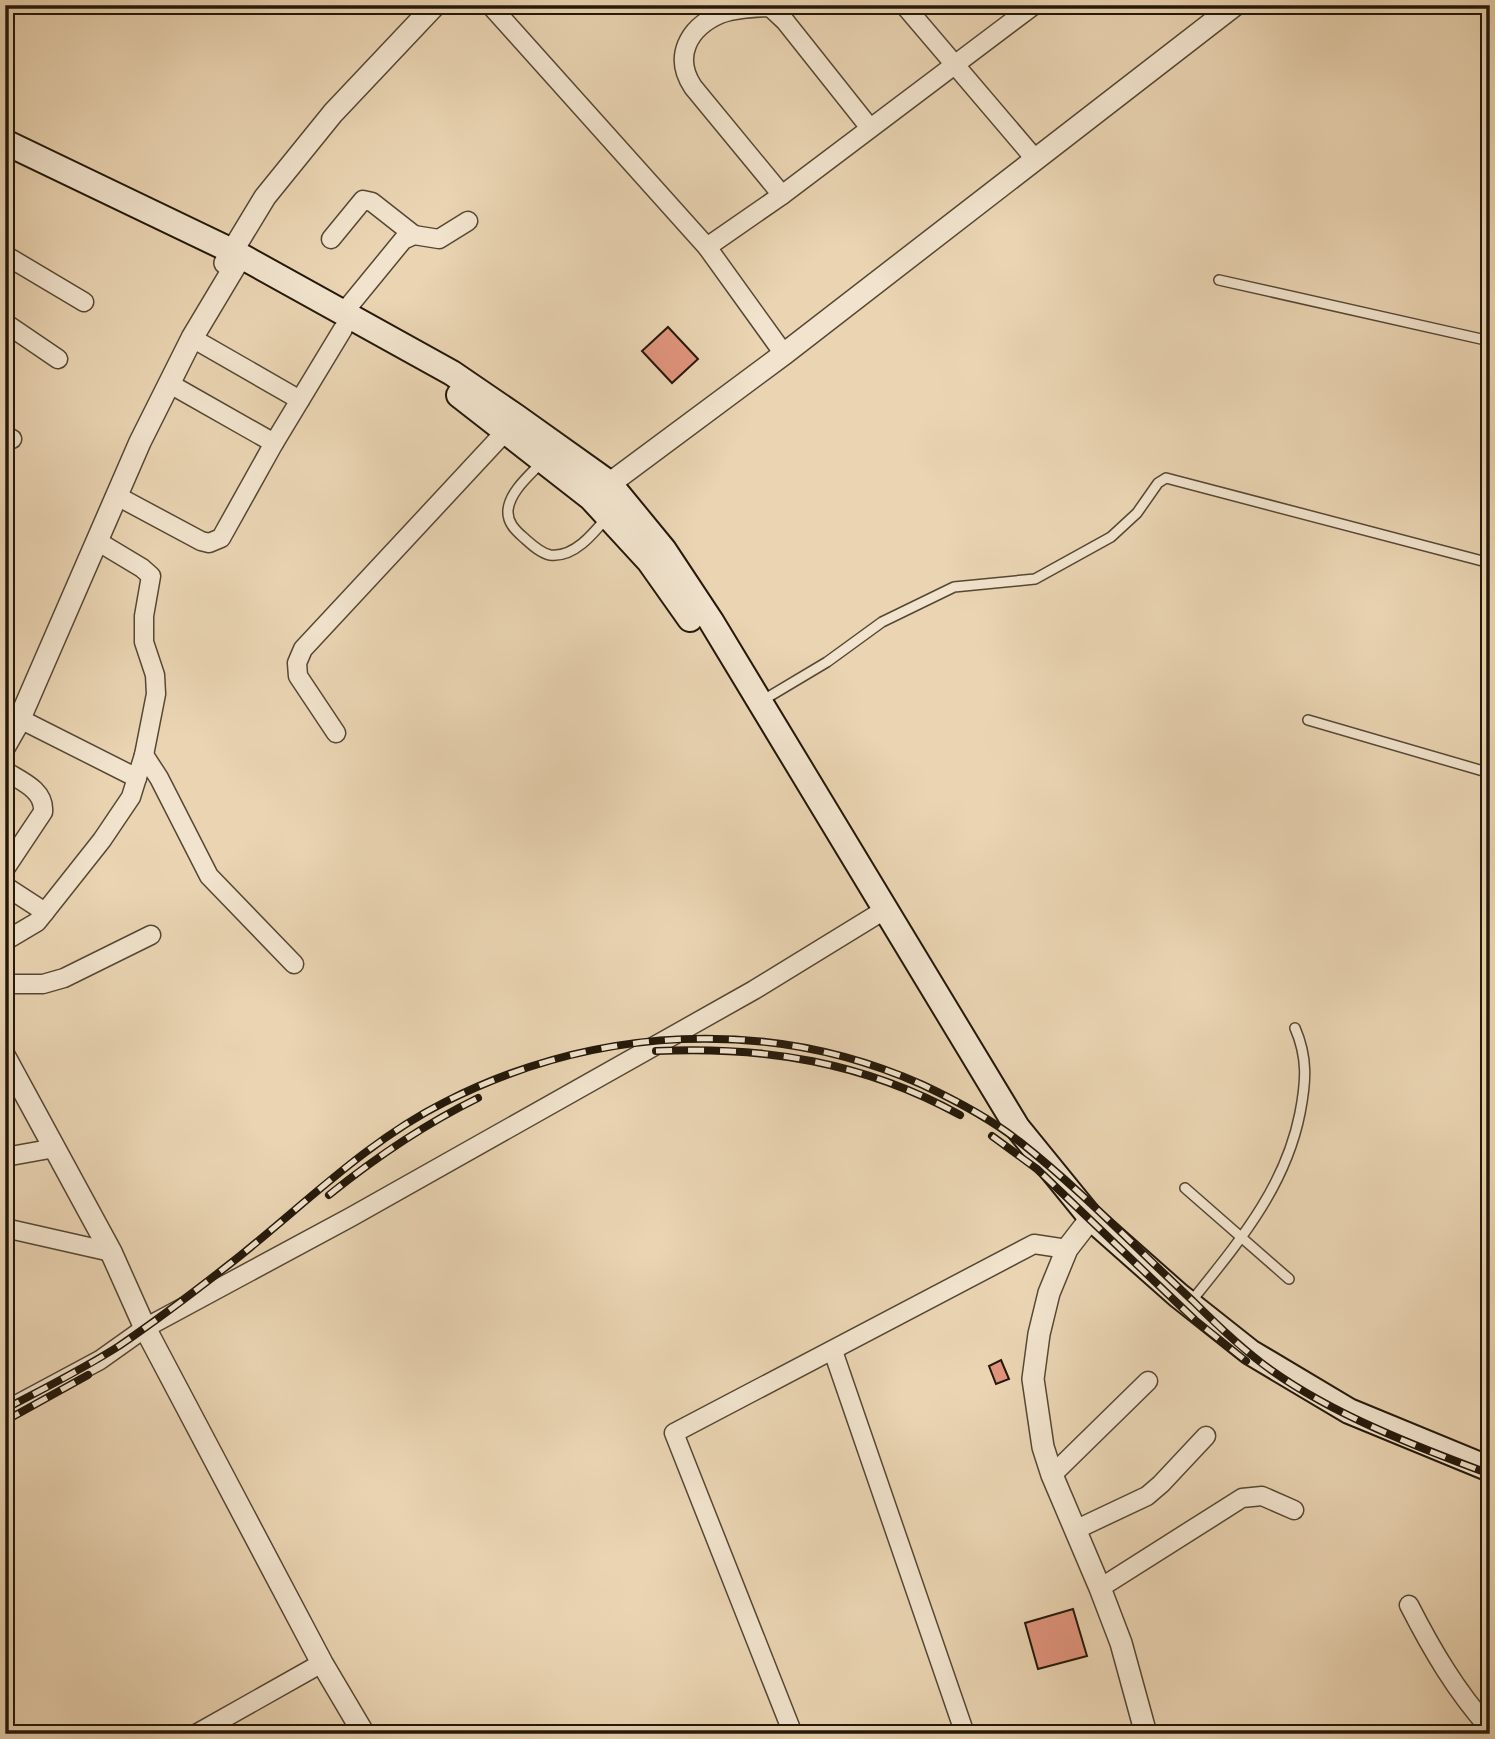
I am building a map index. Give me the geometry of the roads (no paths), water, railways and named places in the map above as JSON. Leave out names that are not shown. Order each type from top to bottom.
[{"type":"main road","points":[[5,142],[343,320],[452,373],[664,550],[760,702],[770,734]]},
{"type":"main road","points":[[5,159],[232,260]]},
{"type":"main road","points":[[510,424],[543,461],[603,499],[649,561],[770,734],[879,913],[1017,1127],[1087,1224],[1163,1300],[1238,1362],[1344,1423],[1458,1475],[1490,1485]]},
{"type":"main road","points":[[1087,1224],[1250,1352],[1349,1411],[1490,1469]]},
{"type":"street","points":[[5,746],[20,719],[117,496],[170,384],[265,197],[333,113],[435,5]]},
{"type":"street","points":[[490,5],[707,247],[784,354]]},
{"type":"street","points":[[904,5],[1036,160]]},
{"type":"street","points":[[707,247],[1034,5]]},
{"type":"street","points":[[603,499],[784,354],[1235,5]]},
{"type":"street","points":[[782,194],[688,78],[684,61],[687,43],[714,17],[732,10],[769,6],[785,21],[870,128]]},
{"type":"street","points":[[331,239],[359,202],[368,200],[414,235],[439,239],[468,221]]},
{"type":"street","points":[[117,496],[201,541],[215,541],[228,528],[343,320],[403,240],[414,235]]},
{"type":"street","points":[[5,255],[84,302]]},
{"type":"street","points":[[5,323],[58,359]]},
{"type":"street","points":[[192,338],[300,400]]},
{"type":"street","points":[[170,384],[274,443]]},
{"type":"street","points":[[336,733],[298,676],[297,663],[303,649],[510,424]]},
{"type":"street","points":[[5,941],[37,922],[120,816],[131,797],[145,755],[156,684],[144,642],[144,616],[151,576],[97,541]]},
{"type":"street","points":[[20,719],[137,778]]},
{"type":"street","points":[[145,755],[209,876],[294,964]]},
{"type":"street","points":[[5,771],[40,794],[44,806],[43,812],[5,869]]},
{"type":"street","points":[[5,886],[46,912]]},
{"type":"street","points":[[5,1411],[100,1360],[145,1328],[351,1217],[731,1003],[879,913]]},
{"type":"street","points":[[5,984],[43,984],[64,978],[151,935]]},
{"type":"street","points":[[5,1057],[12,1083],[55,1148],[111,1252],[145,1328],[322,1664],[364,1734]]},
{"type":"street","points":[[5,1157],[55,1148]]},
{"type":"street","points":[[1087,1224],[1067,1249],[1049,1293],[1038,1334],[1033,1379],[1043,1447],[1121,1643],[1146,1734]]},
{"type":"street","points":[[5,1228],[111,1252]]},
{"type":"street","points":[[793,1734],[674,1433],[1034,1244],[1067,1249]]},
{"type":"street","points":[[833,1351],[965,1734]]},
{"type":"street","points":[[1052,1475],[1148,1381]]},
{"type":"street","points":[[1075,1530],[1147,1496],[1206,1436]]},
{"type":"street","points":[[1100,1588],[1242,1498],[1262,1496],[1294,1510]]},
{"type":"street","points":[[1409,1605],[1451,1681],[1490,1729]]},
{"type":"street","points":[[196,1734],[322,1664]]},
{"type":"lane","points":[[1219,280],[1490,341]]},
{"type":"lane","points":[[543,461],[513,495],[508,510],[512,526],[536,548],[549,555],[562,554],[588,540],[603,499]]},
{"type":"lane","points":[[760,702],[827,662],[882,622],[954,587],[1035,579],[1101,543],[1137,513],[1158,483],[1166,478],[1490,563]]},
{"type":"lane","points":[[1308,720],[1490,773]]},
{"type":"lane","points":[[1189,1304],[1242,1238],[1272,1193],[1292,1147],[1306,1079],[1306,1062],[1295,1028]]},
{"type":"lane","points":[[1185,1188],[1289,1279]]},
{"type":"railway","points":[[5,1409],[119,1346],[231,1263],[361,1156],[388,1136],[445,1102],[502,1077],[561,1058],[622,1045],[682,1039],[744,1040],[804,1048],[864,1063],[923,1085],[973,1111],[1043,1160],[1221,1328],[1271,1370],[1349,1416],[1490,1474]]},
{"type":"railway","points":[[656,1051],[736,1051],[812,1061],[887,1082],[960,1115]]},
{"type":"railway","points":[[329,1195],[401,1142],[478,1098]]},
{"type":"railway","points":[[992,1136],[1037,1169],[1195,1320],[1246,1361]]},
{"type":"railway","points":[[5,1421],[88,1375]]}]
